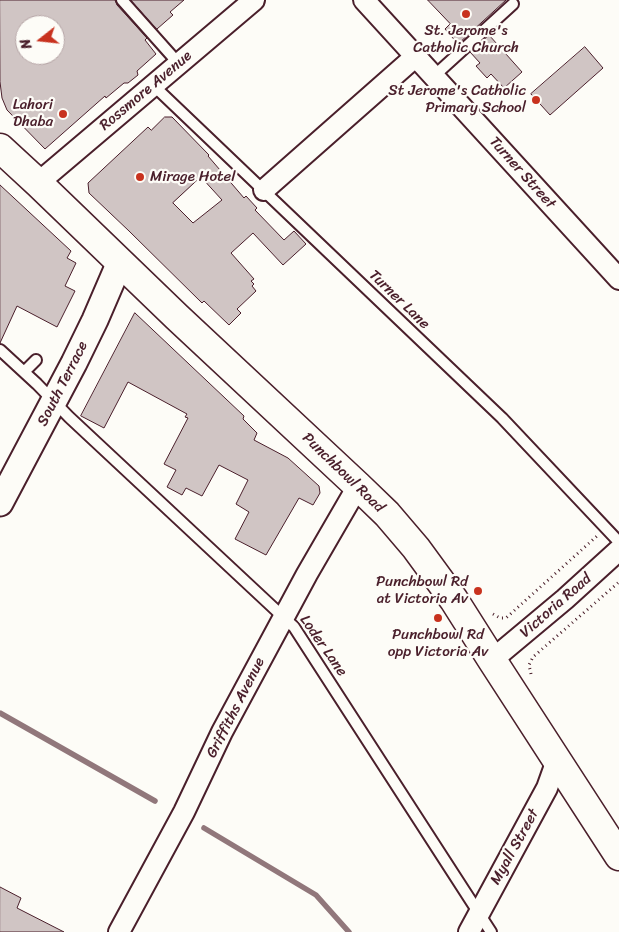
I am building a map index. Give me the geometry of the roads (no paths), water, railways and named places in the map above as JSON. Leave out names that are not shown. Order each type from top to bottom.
[{"type":"main road","name":"Punchbowl Road","points":[[2,148],[387,514],[416,548],[454,600],[619,856]]},
{"type":"street","name":"Rossmore Avenue","points":[[38,183],[254,0]]},
{"type":"street","name":"Turner Street","points":[[364,0],[619,279]]},
{"type":"street","points":[[264,190],[416,56]]},
{"type":"street","name":"South Terrace","points":[[0,503],[74,363],[120,262]]},
{"type":"street","name":"Griffiths Avenue","points":[[119,932],[184,812],[222,732],[307,574],[358,486]]},
{"type":"street","name":"Victoria Road","points":[[492,660],[565,599],[619,550]]},
{"type":"street","name":"Myall Street","points":[[469,932],[547,788],[557,760]]},
{"type":"lane","points":[[122,0],[178,64]]},
{"type":"lane","points":[[434,76],[512,4]]},
{"type":"lane","name":"Turner Lane","points":[[153,85],[502,418],[619,542]]},
{"type":"lane","name":"Loder Lane","points":[[0,350],[294,627],[491,932]]},
{"type":"lane","points":[[24,372],[36,360]]},
{"type":"waterway","points":[[0,713],[155,801]]},
{"type":"waterway","points":[[204,828],[316,895],[349,932]]},
{"type":"place","name":"St. Jerome's Catholic Church","points":[[466,14]]},
{"type":"place","name":"St Jerome's Catholic Primary School","points":[[536,100]]},
{"type":"place","name":"Lahori Dhaba","points":[[63,114]]},
{"type":"place","name":"Mirage Hotel","points":[[140,177]]},
{"type":"place","name":"Punchbowl Rd at Victoria Av","points":[[478,591]]},
{"type":"place","name":"Punchbowl Rd opp Victoria Av","points":[[438,618]]}]
